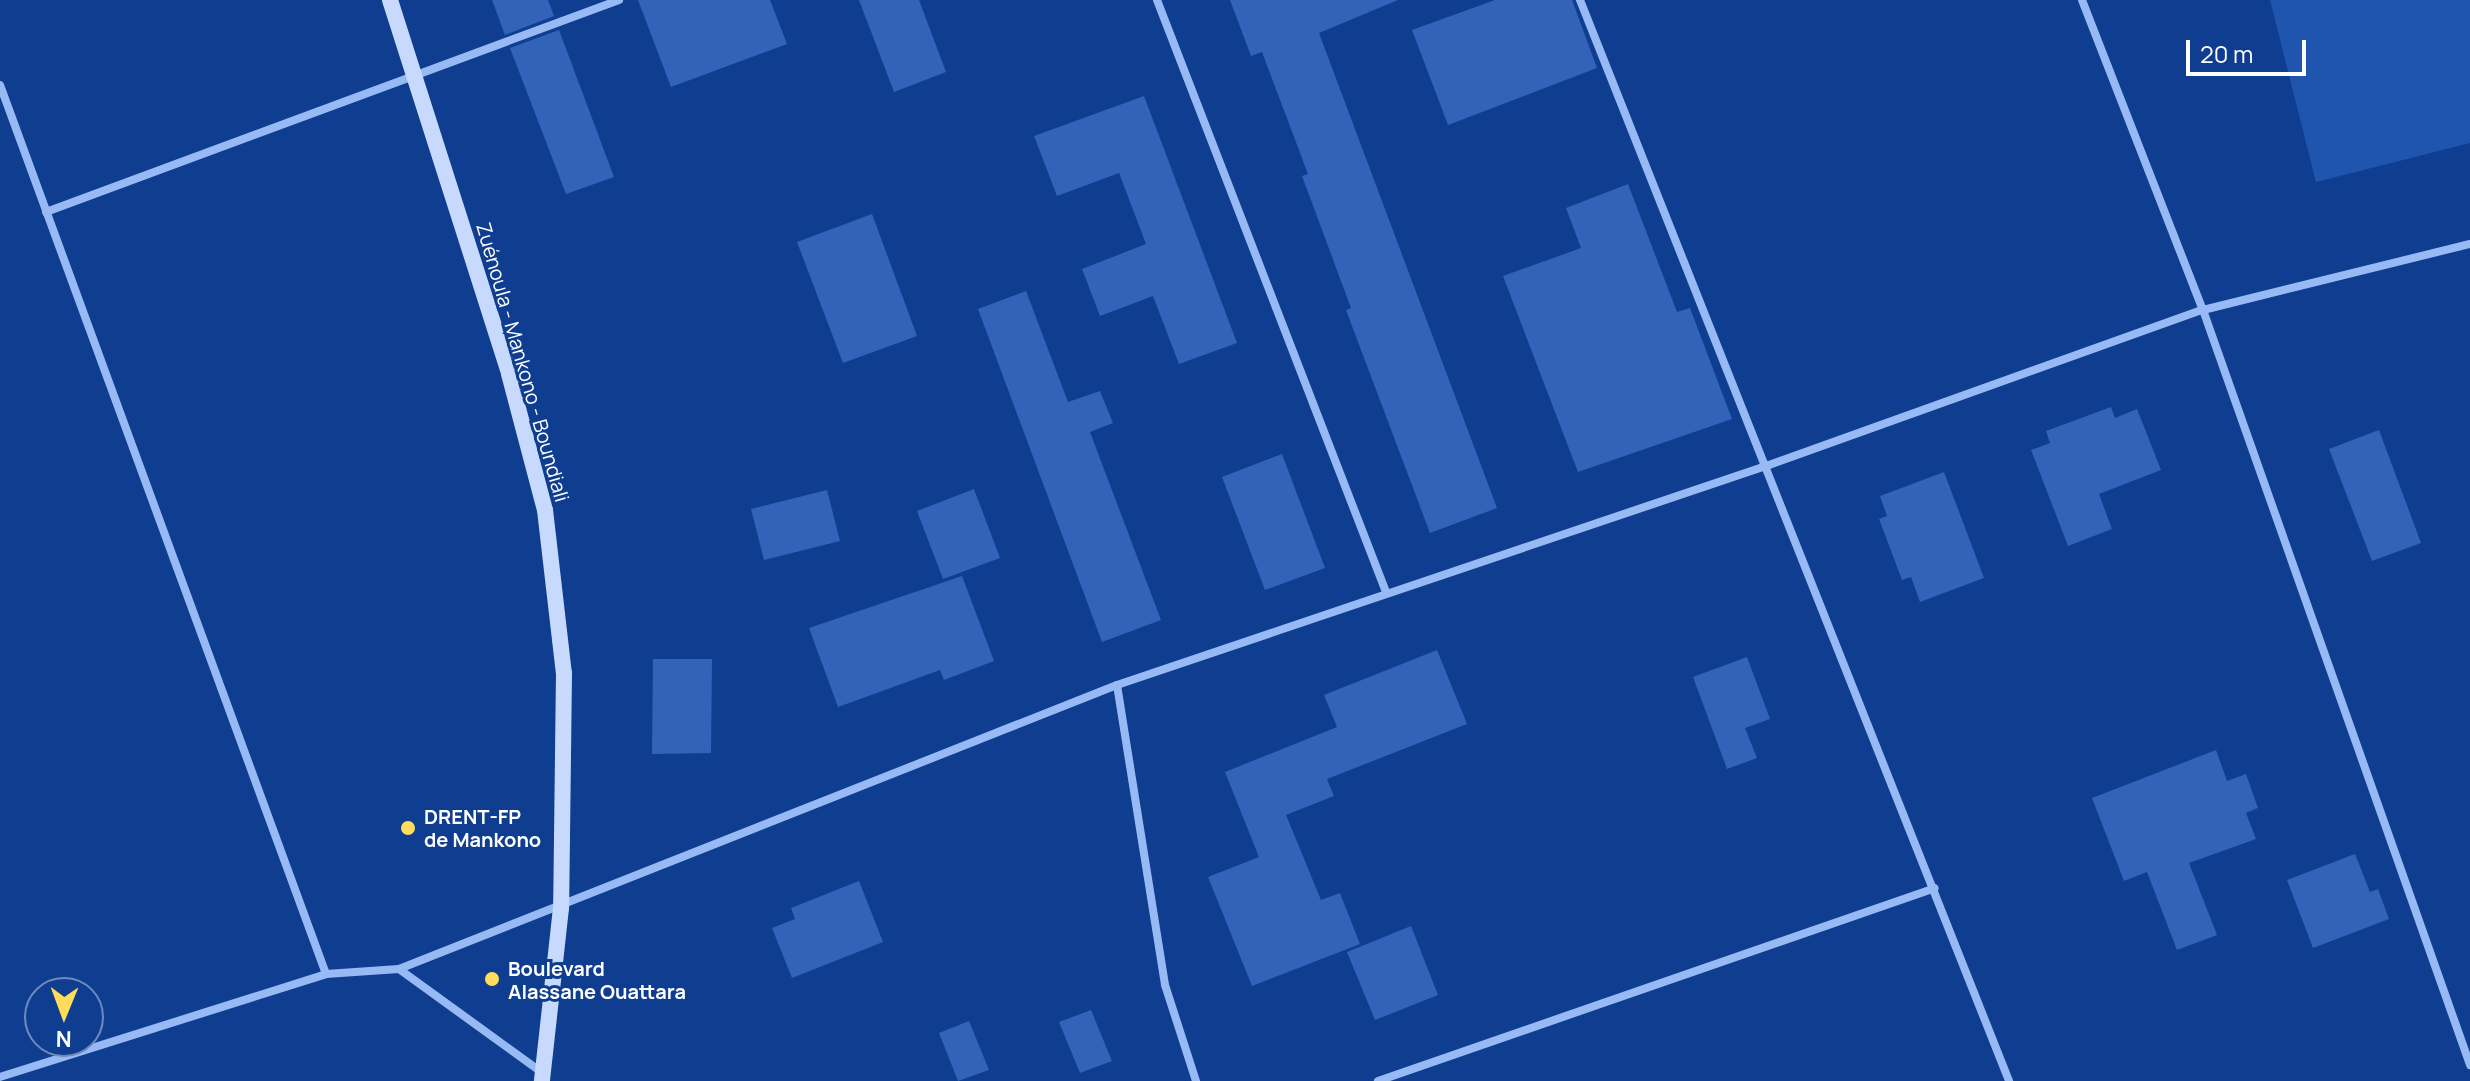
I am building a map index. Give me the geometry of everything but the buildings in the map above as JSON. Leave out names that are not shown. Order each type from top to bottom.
[{"type":"main road","name":"Zuénoula - Mankono - Boundiali","points":[[390,0],[416,74],[545,510],[564,673],[561,908],[543,1078]]},
{"type":"street","points":[[46,212],[619,0]]},
{"type":"street","points":[[1157,0],[1386,592]]},
{"type":"street","points":[[1580,0],[1769,465],[2009,1081]]},
{"type":"street","points":[[2082,0],[2203,310],[2470,1065]]},
{"type":"street","points":[[0,85],[326,974]]},
{"type":"street","points":[[0,1077],[326,974],[399,969],[561,908],[1117,685],[1769,465],[2203,310],[2470,244]]},
{"type":"street","points":[[1117,685],[1165,985],[1196,1081]]},
{"type":"street","points":[[1378,1081],[1935,888]]},
{"type":"street","points":[[399,969],[543,1078]]},
{"type":"shaded area","points":[[2270,0],[2470,0],[2470,143],[2316,182]]},
{"type":"place","name":"DRENT-FP de Mankono","points":[[408,828]]},
{"type":"place","name":"Boulevard Alassane Ouattara","points":[[492,979]]}]
